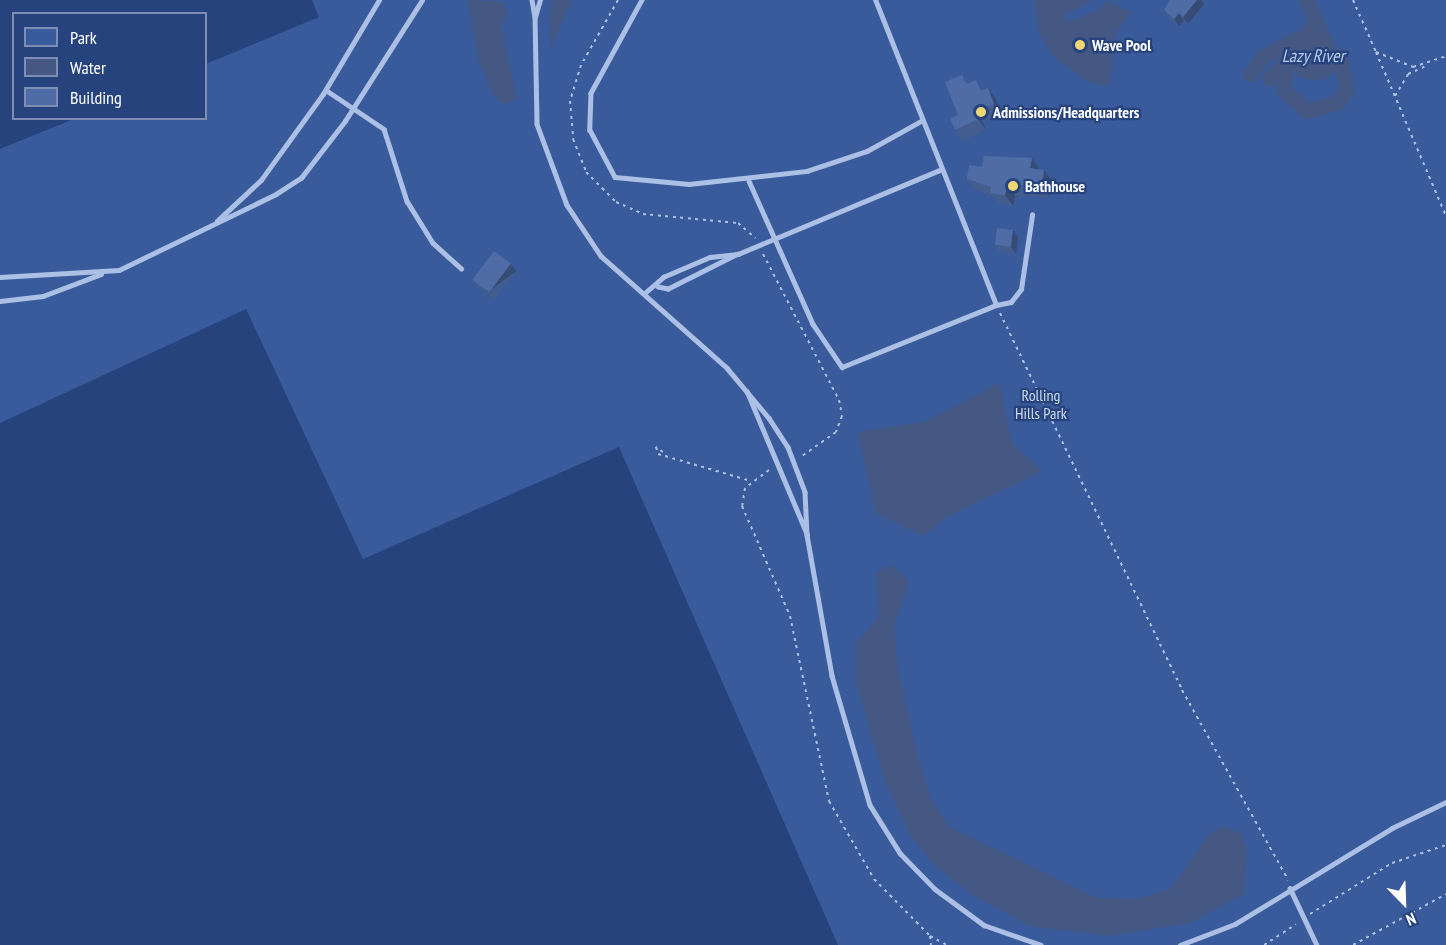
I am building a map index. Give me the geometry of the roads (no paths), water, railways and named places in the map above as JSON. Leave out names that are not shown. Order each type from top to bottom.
[{"type":"lane","points":[[213,225],[261,180],[326,90],[379,0]]},
{"type":"lane","points":[[0,301],[43,297],[104,273],[213,225],[301,178],[353,105],[422,0]]},
{"type":"lane","points":[[532,0],[535,17],[537,124],[559,186],[601,256],[646,292],[747,392],[794,460],[805,492],[807,535],[832,676],[870,805],[900,853],[935,888],[984,925],[1041,945]]},
{"type":"lane","points":[[535,17],[540,0]]},
{"type":"lane","points":[[642,0],[591,93],[590,130],[605,164],[615,177],[689,184],[749,181],[807,171],[867,151],[921,121]]},
{"type":"lane","points":[[874,0],[940,170],[996,305]]},
{"type":"lane","points":[[326,90],[353,105],[384,129],[407,201],[433,243],[461,268]]},
{"type":"lane","points":[[646,292],[658,287],[668,289],[738,254],[940,170]]},
{"type":"lane","points":[[749,181],[813,324],[842,367],[996,305],[1011,302],[1021,289],[1032,215]]},
{"type":"lane","points":[[658,287],[663,277],[710,257],[738,254]]},
{"type":"lane","points":[[0,277],[104,273]]},
{"type":"lane","points":[[747,392],[807,535]]},
{"type":"lane","points":[[1180,945],[1235,924],[1290,888],[1446,802]]},
{"type":"lane","points":[[1290,888],[1317,945]]},
{"type":"water","points":[[468,0],[501,2],[508,10],[501,27],[517,98],[505,104],[495,98],[478,60]]},
{"type":"water","points":[[571,0],[550,51],[551,1]]},
{"type":"water","name":"Wave Pool","points":[[1034,0],[1092,0],[1063,16],[1069,22],[1101,9],[1107,0],[1131,12],[1116,33],[1109,86],[1088,82],[1054,57],[1039,33]]},
{"type":"water","name":"Lazy River","points":[[1298,0],[1315,0],[1340,57],[1339,67],[1323,81],[1300,78],[1288,59],[1307,19]]},
{"type":"water","points":[[999,383],[1012,444],[1042,471],[947,517],[923,536],[876,513],[857,432],[927,421]]},
{"type":"water","points":[[892,565],[909,581],[894,625],[898,669],[919,763],[931,798],[949,827],[1097,898],[1137,899],[1171,889],[1210,833],[1222,826],[1240,833],[1247,848],[1244,894],[1190,923],[1109,936],[1030,926],[973,895],[932,863],[910,835],[885,781],[857,686],[856,642],[879,617],[876,572]]},
{"type":"waterway","points":[[1250,74],[1262,57],[1297,38]]},
{"type":"waterway","points":[[1288,59],[1283,90],[1307,111],[1338,102],[1346,89],[1340,57]]},
{"type":"waterway","points":[[1269,78],[1286,61]]},
{"type":"place","name":"Wave Pool","points":[[1080,45]]},
{"type":"place","name":"Admissions/Headquarters","points":[[981,112]]},
{"type":"place","name":"Bathhouse","points":[[1013,186]]},
{"type":"park label","name":"Rolling Hills Park","points":[[1041,404]]}]
